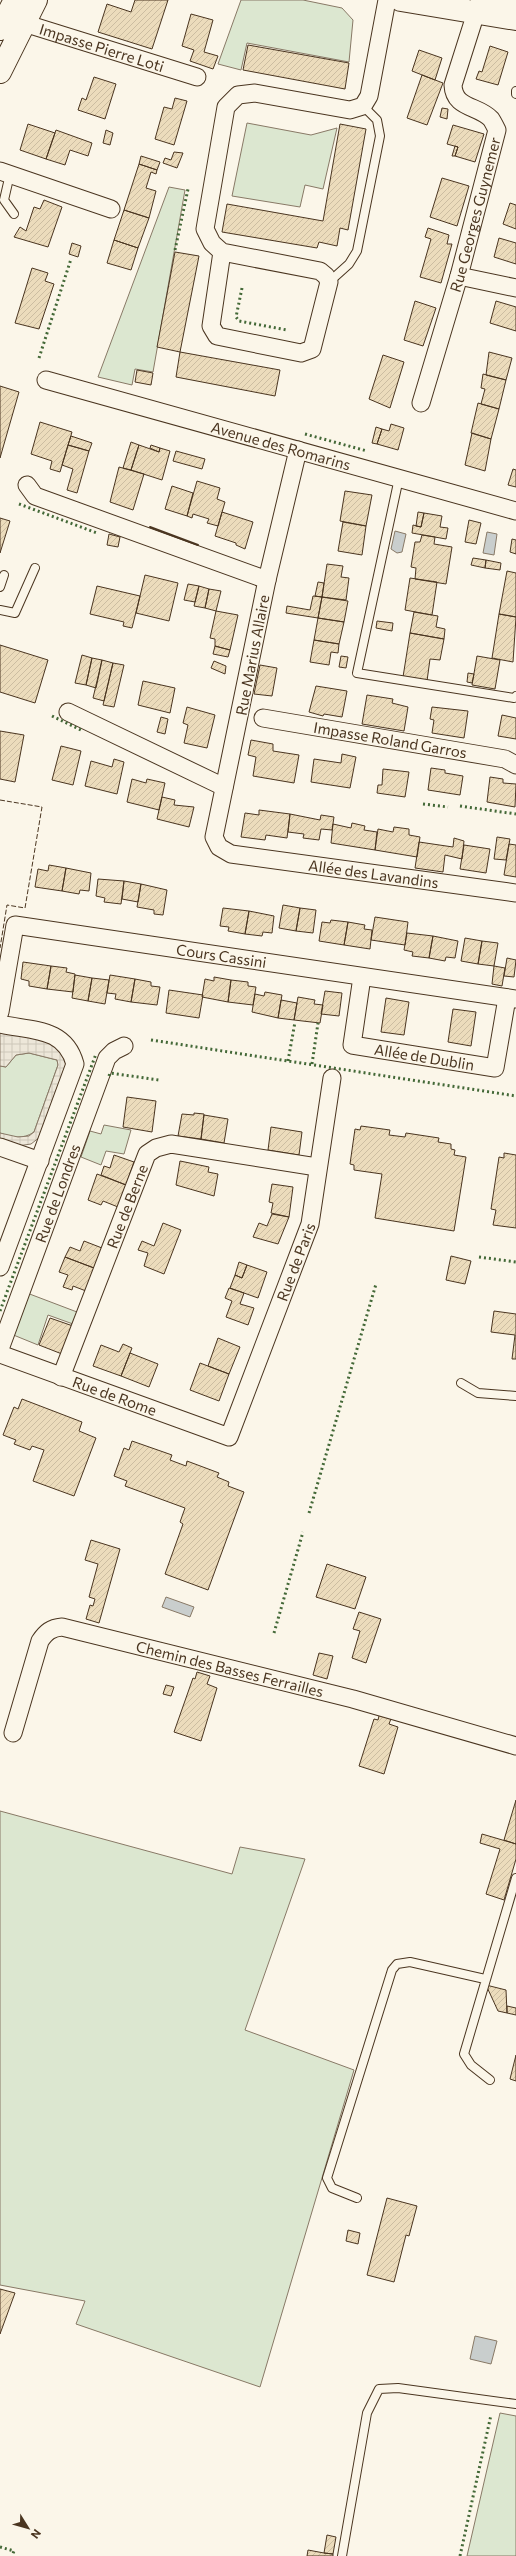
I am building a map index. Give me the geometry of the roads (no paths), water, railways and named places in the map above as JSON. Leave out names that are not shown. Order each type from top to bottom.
[{"type":"main road","points":[[401,0],[482,4],[514,12]]},
{"type":"main road","points":[[0,72],[19,12]]},
{"type":"street","points":[[222,252],[211,326],[217,336],[301,353],[307,352],[312,348],[329,282],[326,276],[320,271],[222,252],[212,243],[205,229],[226,107],[238,95],[254,93],[350,110],[362,106],[369,96],[387,0]]},
{"type":"street","name":"Rue Georges Guynemer","points":[[421,403],[459,276],[497,130],[490,118],[458,100],[454,94],[453,85],[482,4]]},
{"type":"street","name":"Impasse Pierre Loti","points":[[19,12],[197,77]]},
{"type":"street","points":[[5,173],[111,209]]},
{"type":"street","points":[[459,276],[516,288]]},
{"type":"street","name":"Avenue des Romarins","points":[[46,380],[516,511]]},
{"type":"street","name":"Rue Marius Allaire","points":[[231,854],[219,847],[214,837],[267,580],[298,450]]},
{"type":"street","points":[[27,485],[35,496],[267,580]]},
{"type":"street","points":[[68,712],[224,787]]},
{"type":"street","name":"Impasse Roland Garros","points":[[262,718],[505,759],[516,765]]},
{"type":"street","name":"Allée des Lavandins","points":[[231,854],[516,893]]},
{"type":"street","name":"Cours Cassini","points":[[0,1012],[15,925],[512,999]]},
{"type":"street","name":"Allée de Dublin","points":[[362,977],[352,1045],[495,1068],[512,999]]},
{"type":"street","points":[[0,1024],[54,1035],[66,1043],[72,1052],[75,1064],[0,1267]]},
{"type":"street","name":"Rue de Londres","points":[[0,1349],[107,1058],[114,1050],[124,1046]]},
{"type":"street","name":"Rue de Paris","points":[[229,1437],[310,1224],[332,1078]]},
{"type":"street","name":"Rue de Berne","points":[[61,1377],[147,1154],[156,1148],[171,1144],[318,1167]]},
{"type":"street","points":[[0,1147],[40,1161]]},
{"type":"street","name":"Rue de Rome","points":[[0,1354],[229,1437]]},
{"type":"street","name":"Chemin des Basses Ferrailles","points":[[13,1733],[40,1640],[45,1633],[53,1628],[62,1627],[353,1699],[516,1746]]},
{"type":"lane","points":[[329,282],[349,264],[357,250],[380,136],[377,120],[362,106]]},
{"type":"lane","points":[[5,173],[4,200],[14,214]]},
{"type":"lane","points":[[399,478],[357,673],[514,698],[516,696]]},
{"type":"lane","points":[[0,610],[15,613],[35,568]]},
{"type":"lane","points":[[0,587],[4,575]]},
{"type":"lane","points":[[461,1383],[478,1393],[516,1396]]},
{"type":"lane","points":[[490,2080],[471,2065],[464,2054],[516,1878]]},
{"type":"lane","points":[[357,2198],[332,2188],[327,2178],[392,1970],[397,1964],[410,1962],[485,1979]]},
{"type":"lane","points":[[342,2556],[367,2413],[380,2389],[398,2388],[516,2404]]}]
